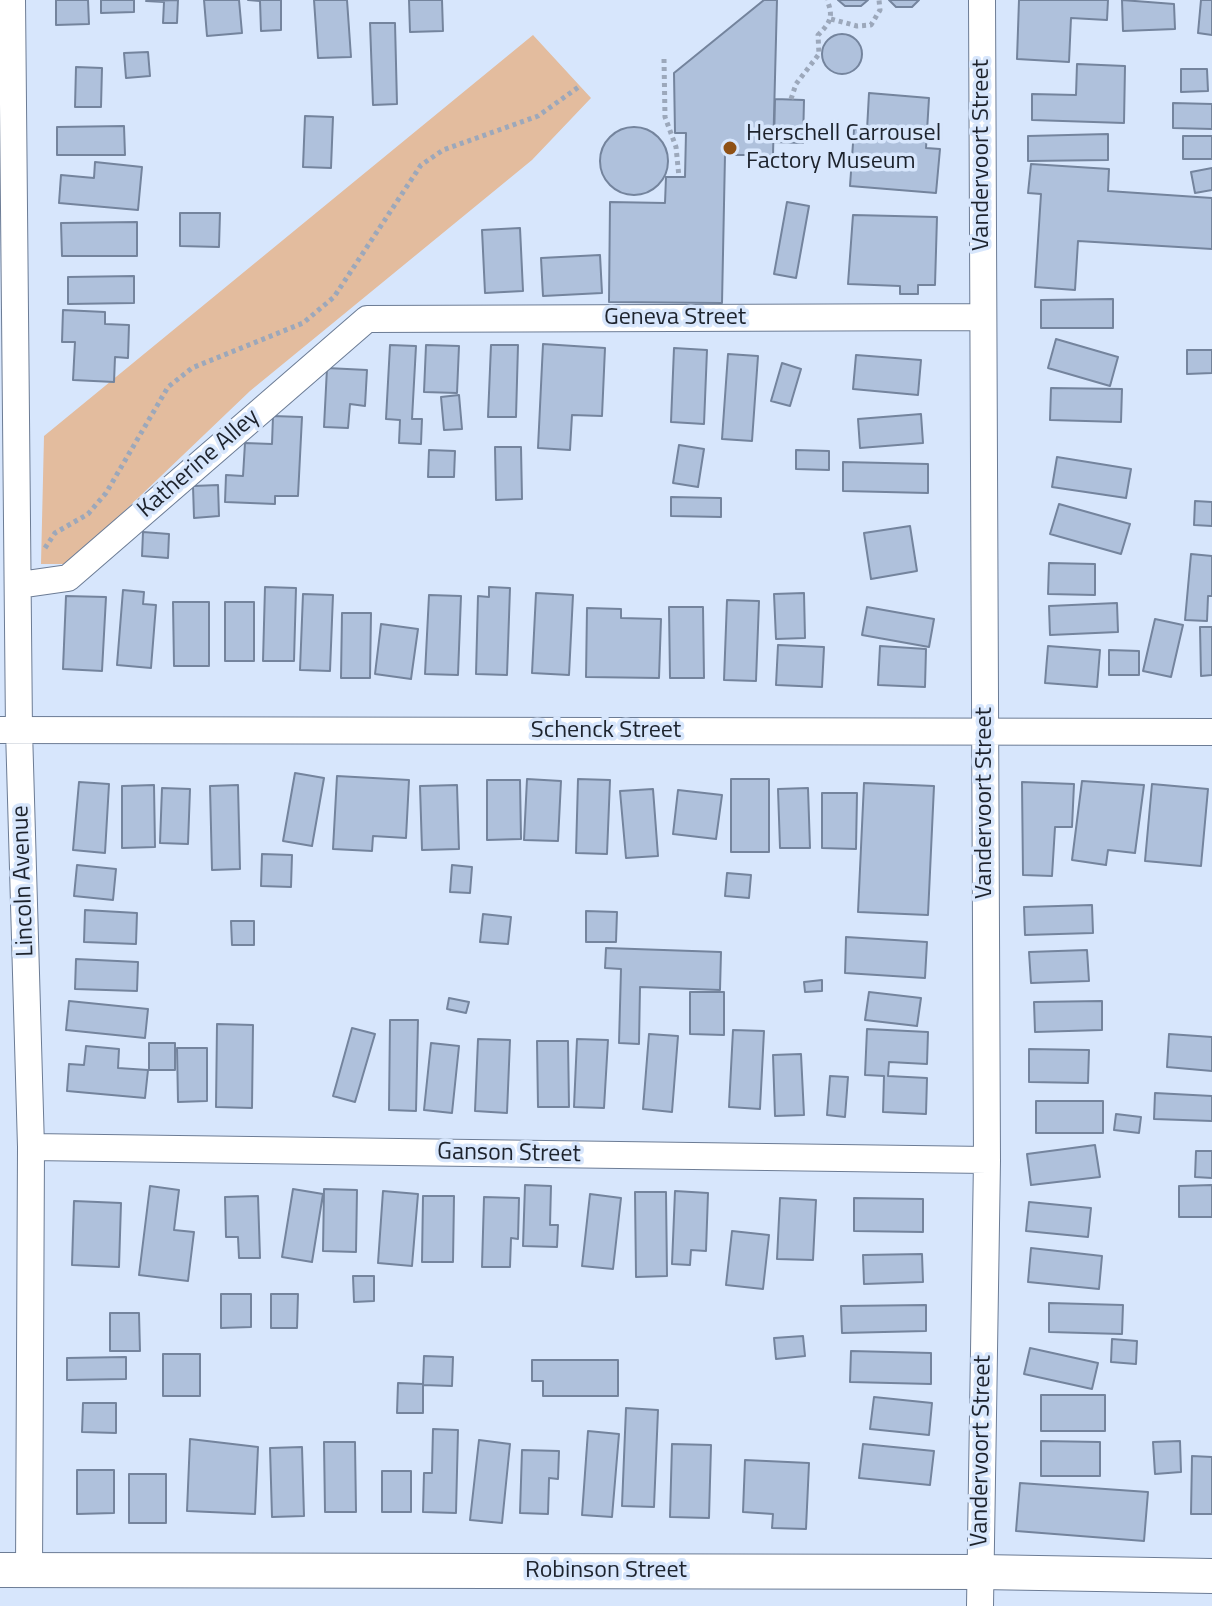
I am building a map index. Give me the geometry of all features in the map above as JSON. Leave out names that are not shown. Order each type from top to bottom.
[{"type":"street","name":"Lincoln Avenue","points":[[12,0],[19,585],[10,730],[31,1147],[15,1570]]},
{"type":"street","name":"Vandervoort Street","points":[[980,1606],[987,1160],[982,0]]},
{"type":"street","name":"Geneva Street","points":[[367,319],[982,317]]},
{"type":"street","name":"Katherine Alley","points":[[19,585],[68,578],[367,319]]},
{"type":"street","name":"Schenck Street","points":[[10,730],[1212,732]]},
{"type":"street","name":"Ganson Street","points":[[31,1147],[987,1160]]},
{"type":"street","name":"Robinson Street","points":[[15,1570],[981,1572],[1212,1576]]},
{"type":"path","points":[[827,0],[831,19]]},
{"type":"path","points":[[831,19],[857,26],[871,25],[880,10],[879,0]]},
{"type":"path","points":[[791,99],[796,84],[819,54],[818,35],[831,19]]},
{"type":"path","points":[[664,59],[665,117],[676,147],[679,177]]},
{"type":"path","points":[[19,585],[55,533],[88,514],[106,493],[168,387],[192,368],[303,323],[334,297],[421,165],[443,150],[538,116],[580,86]]},
{"type":"shaded area","points":[[533,35],[591,98],[532,160],[250,391],[69,564],[41,564],[44,436]]},
{"type":"building","points":[[56,0],[88,0],[89,24],[56,25]]},
{"type":"building","points":[[101,0],[134,0],[134,12],[101,13]]},
{"type":"building","points":[[178,0],[177,23],[163,23],[164,2],[146,1]]},
{"type":"building","points":[[204,0],[239,0],[242,33],[207,36]]},
{"type":"building","points":[[248,0],[281,0],[281,30],[261,31],[260,1]]},
{"type":"building","points":[[314,0],[347,0],[351,57],[318,58]]},
{"type":"building","points":[[409,0],[442,0],[443,31],[410,32]]},
{"type":"building","name":"Herschell Carrousel Factory Museum","points":[[764,0],[777,0],[773,155],[725,155],[722,303],[609,302],[610,202],[665,203],[666,177],[685,177],[686,133],[675,133],[674,73]]},
{"type":"building","points":[[838,0],[868,0],[861,6],[845,6]]},
{"type":"building","points":[[889,0],[919,0],[912,7],[896,7]]},
{"type":"building","points":[[1019,0],[1108,0],[1107,20],[1071,18],[1069,62],[1017,59]]},
{"type":"building","points":[[1122,0],[1174,4],[1175,29],[1123,31]]},
{"type":"building","points":[[1201,0],[1212,0],[1212,35],[1198,33]]},
{"type":"building","points":[[370,23],[395,23],[397,104],[373,105]]},
{"type":"building","points":[[842,34],[856,40],[862,54],[856,68],[842,74],[828,68],[822,54],[828,40]]},
{"type":"building","points":[[148,52],[150,76],[126,78],[124,53]]},
{"type":"building","points":[[1077,64],[1125,66],[1124,123],[1032,120],[1032,94],[1076,95]]},
{"type":"building","points":[[76,67],[102,68],[101,107],[75,107]]},
{"type":"building","points":[[1181,69],[1207,69],[1208,91],[1181,92]]},
{"type":"building","points":[[869,93],[929,98],[926,148],[940,149],[936,193],[850,186],[854,129],[867,130]]},
{"type":"building","points":[[775,99],[804,100],[803,143],[774,142]]},
{"type":"building","points":[[1173,103],[1212,104],[1212,129],[1173,128]]},
{"type":"building","points":[[305,116],[333,117],[331,168],[303,167]]},
{"type":"building","points":[[124,126],[125,155],[57,155],[57,127]]},
{"type":"building","points":[[627,127],[641,127],[653,132],[663,142],[668,161],[663,180],[653,190],[641,195],[627,195],[615,190],[605,180],[600,168],[600,154],[605,142],[615,132]]},
{"type":"building","points":[[1108,134],[1108,160],[1028,161],[1028,136]]},
{"type":"building","points":[[1183,136],[1212,136],[1212,159],[1183,159]]},
{"type":"building","points":[[95,162],[142,167],[138,210],[59,203],[61,175],[94,178]]},
{"type":"building","points":[[1031,164],[1109,169],[1108,191],[1212,198],[1212,249],[1078,241],[1075,290],[1035,287],[1041,194],[1028,193]]},
{"type":"building","points":[[1212,168],[1212,190],[1195,193],[1191,172]]},
{"type":"building","points":[[787,202],[809,206],[796,278],[774,274]]},
{"type":"building","points":[[180,213],[220,213],[219,247],[180,246]]},
{"type":"building","points":[[853,215],[937,217],[935,285],[918,285],[918,294],[900,294],[900,286],[848,284]]},
{"type":"building","points":[[137,222],[137,256],[62,256],[61,223]]},
{"type":"building","points":[[520,228],[523,291],[485,293],[482,230]]},
{"type":"building","points":[[600,255],[602,293],[543,296],[541,258]]},
{"type":"building","points":[[134,276],[134,303],[68,304],[68,277]]},
{"type":"building","points":[[1113,299],[1113,328],[1041,328],[1041,300]]},
{"type":"building","points":[[63,310],[105,312],[105,324],[129,325],[128,358],[115,357],[114,382],[73,380],[75,342],[62,342]]},
{"type":"building","points":[[1056,339],[1118,357],[1110,386],[1048,368]]},
{"type":"building","points":[[543,344],[605,348],[602,416],[572,415],[570,450],[538,448]]},
{"type":"building","points":[[390,345],[416,346],[412,419],[422,419],[421,444],[399,443],[400,420],[386,419]]},
{"type":"building","points":[[426,345],[459,346],[457,393],[424,392]]},
{"type":"building","points":[[491,345],[518,345],[516,417],[488,417]]},
{"type":"building","points":[[674,348],[707,350],[704,424],[671,422]]},
{"type":"building","points":[[1187,350],[1212,350],[1212,373],[1187,374]]},
{"type":"building","points":[[728,354],[758,356],[752,441],[722,439]]},
{"type":"building","points":[[856,355],[921,360],[918,395],[853,389]]},
{"type":"building","points":[[782,363],[801,369],[790,406],[771,401]]},
{"type":"building","points":[[327,368],[367,370],[365,406],[350,404],[348,428],[324,427]]},
{"type":"building","points":[[1051,388],[1122,389],[1121,422],[1050,420]]},
{"type":"building","points":[[459,395],[462,429],[444,430],[441,397]]},
{"type":"building","points":[[921,414],[923,443],[860,448],[858,419]]},
{"type":"building","points":[[273,416],[302,417],[298,496],[275,496],[275,504],[225,502],[226,475],[243,476],[245,443],[272,444]]},
{"type":"building","points":[[679,445],[704,449],[698,487],[673,483]]},
{"type":"building","points":[[495,447],[521,447],[522,499],[496,500]]},
{"type":"building","points":[[429,450],[455,451],[454,477],[428,477]]},
{"type":"building","points":[[796,450],[829,451],[829,470],[796,469]]},
{"type":"building","points":[[1057,457],[1131,469],[1126,498],[1052,487]]},
{"type":"building","points":[[843,462],[928,464],[928,493],[843,491]]},
{"type":"building","points":[[218,485],[219,516],[194,518],[193,486]]},
{"type":"building","points":[[671,497],[721,498],[721,517],[671,516]]},
{"type":"building","points":[[1195,501],[1212,502],[1212,526],[1194,525]]},
{"type":"building","points":[[1059,504],[1130,524],[1121,554],[1050,534]]},
{"type":"building","points":[[910,526],[917,571],[871,579],[864,533]]},
{"type":"building","points":[[143,532],[169,534],[168,558],[142,556]]},
{"type":"building","points":[[1191,554],[1212,556],[1212,596],[1208,596],[1207,621],[1185,620]]},
{"type":"building","points":[[1049,563],[1095,564],[1095,595],[1048,594]]},
{"type":"building","points":[[265,587],[296,588],[294,661],[263,661]]},
{"type":"building","points":[[489,587],[510,588],[507,675],[476,674],[478,596],[489,597]]},
{"type":"building","points":[[123,590],[144,592],[143,604],[156,605],[151,668],[117,665]]},
{"type":"building","points":[[536,593],[573,595],[569,675],[532,673]]},
{"type":"building","points":[[804,593],[805,638],[776,639],[774,594]]},
{"type":"building","points":[[303,594],[333,595],[330,671],[300,670]]},
{"type":"building","points":[[429,595],[461,596],[458,675],[425,674]]},
{"type":"building","points":[[66,596],[106,597],[102,671],[63,669]]},
{"type":"building","points":[[727,600],[759,601],[756,681],[724,680]]},
{"type":"building","points":[[173,602],[209,602],[209,666],[174,666]]},
{"type":"building","points":[[225,602],[254,602],[254,661],[225,661]]},
{"type":"building","points":[[1117,603],[1118,632],[1050,635],[1049,606]]},
{"type":"building","points":[[669,607],[703,607],[704,678],[670,678]]},
{"type":"building","points":[[867,607],[934,619],[929,647],[862,635]]},
{"type":"building","points":[[587,608],[621,609],[621,618],[661,619],[659,678],[586,677]]},
{"type":"building","points":[[342,613],[371,613],[370,678],[341,678]]},
{"type":"building","points":[[1155,619],[1183,625],[1171,677],[1143,671]]},
{"type":"building","points":[[381,624],[418,629],[411,679],[375,674]]},
{"type":"building","points":[[1200,627],[1212,627],[1212,675],[1201,676]]},
{"type":"building","points":[[778,645],[824,647],[822,687],[776,685]]},
{"type":"building","points":[[880,646],[926,649],[925,687],[878,685]]},
{"type":"building","points":[[1048,646],[1100,650],[1097,687],[1045,683]]},
{"type":"building","points":[[1109,650],[1139,651],[1139,675],[1109,675]]},
{"type":"building","points":[[295,773],[324,778],[312,846],[283,841]]},
{"type":"building","points":[[337,776],[409,780],[406,838],[373,836],[372,851],[333,849]]},
{"type":"building","points":[[527,779],[561,781],[558,841],[524,840]]},
{"type":"building","points":[[578,779],[610,780],[607,854],[576,853]]},
{"type":"building","points":[[731,779],[769,779],[769,852],[731,852]]},
{"type":"building","points":[[487,780],[520,780],[521,839],[487,840]]},
{"type":"building","points":[[1082,781],[1144,785],[1135,853],[1108,850],[1106,865],[1072,860]]},
{"type":"building","points":[[79,782],[109,784],[105,853],[73,850]]},
{"type":"building","points":[[1022,782],[1074,784],[1072,827],[1055,827],[1052,876],[1023,875]]},
{"type":"building","points":[[864,783],[934,786],[928,915],[858,912]]},
{"type":"building","points":[[1152,784],[1208,789],[1201,866],[1145,861]]},
{"type":"building","points":[[154,785],[155,847],[122,848],[122,786]]},
{"type":"building","points":[[238,785],[240,869],[212,870],[210,786]]},
{"type":"building","points":[[457,785],[459,849],[422,850],[420,786]]},
{"type":"building","points":[[162,788],[190,789],[188,844],[160,843]]},
{"type":"building","points":[[808,788],[810,848],[780,848],[778,789]]},
{"type":"building","points":[[653,789],[658,856],[626,858],[620,791]]},
{"type":"building","points":[[678,790],[722,795],[716,839],[673,834]]},
{"type":"building","points":[[822,793],[857,793],[856,849],[822,848]]},
{"type":"building","points":[[262,854],[292,855],[291,887],[261,886]]},
{"type":"building","points":[[77,865],[116,869],[113,900],[74,896]]},
{"type":"building","points":[[452,865],[472,867],[470,893],[450,892]]},
{"type":"building","points":[[727,873],[751,875],[749,898],[725,896]]},
{"type":"building","points":[[1092,905],[1093,933],[1025,935],[1024,907]]},
{"type":"building","points":[[85,910],[137,913],[136,944],[84,942]]},
{"type":"building","points":[[586,911],[617,912],[616,942],[586,942]]},
{"type":"building","points":[[483,914],[511,917],[508,944],[480,942]]},
{"type":"building","points":[[231,921],[254,921],[254,945],[232,945]]},
{"type":"building","points":[[846,937],[927,942],[925,978],[845,973]]},
{"type":"building","points":[[606,948],[721,952],[720,990],[640,987],[639,1044],[619,1043],[621,969],[605,968]]},
{"type":"building","points":[[1087,950],[1089,981],[1031,983],[1029,952]]},
{"type":"building","points":[[76,959],[138,962],[137,991],[75,989]]},
{"type":"building","points":[[822,980],[822,991],[805,992],[804,982]]},
{"type":"building","points":[[690,992],[724,992],[724,1035],[690,1034]]},
{"type":"building","points":[[869,992],[921,998],[917,1026],[865,1020]]},
{"type":"building","points":[[449,998],[469,1002],[466,1013],[447,1009]]},
{"type":"building","points":[[69,1001],[148,1009],[145,1038],[66,1030]]},
{"type":"building","points":[[1102,1001],[1102,1030],[1035,1032],[1034,1002]]},
{"type":"building","points":[[390,1020],[418,1020],[416,1111],[389,1110]]},
{"type":"building","points":[[217,1024],[253,1025],[252,1108],[216,1107]]},
{"type":"building","points":[[352,1028],[375,1034],[355,1102],[333,1096]]},
{"type":"building","points":[[867,1029],[928,1032],[927,1064],[889,1062],[888,1076],[927,1078],[926,1114],[883,1112],[884,1076],[865,1075]]},
{"type":"building","points":[[733,1030],[764,1031],[760,1109],[729,1107]]},
{"type":"building","points":[[649,1034],[678,1036],[672,1112],[643,1109]]},
{"type":"building","points":[[1169,1034],[1212,1037],[1212,1071],[1167,1067]]},
{"type":"building","points":[[478,1039],[510,1040],[507,1113],[475,1111]]},
{"type":"building","points":[[577,1039],[608,1040],[604,1108],[574,1107]]},
{"type":"building","points":[[537,1041],[568,1041],[569,1107],[538,1107]]},
{"type":"building","points":[[149,1043],[175,1043],[175,1070],[149,1070]]},
{"type":"building","points":[[431,1043],[459,1046],[452,1113],[424,1110]]},
{"type":"building","points":[[86,1046],[119,1049],[118,1068],[148,1070],[145,1098],[67,1091],[69,1064],[84,1065]]},
{"type":"building","points":[[177,1048],[207,1048],[207,1101],[178,1102]]},
{"type":"building","points":[[1029,1049],[1089,1050],[1088,1083],[1029,1082]]},
{"type":"building","points":[[801,1054],[804,1115],[775,1116],[773,1055]]},
{"type":"building","points":[[830,1076],[848,1077],[845,1117],[827,1115]]},
{"type":"building","points":[[1155,1093],[1212,1096],[1212,1121],[1154,1119]]},
{"type":"building","points":[[1036,1101],[1103,1101],[1103,1133],[1036,1133]]},
{"type":"building","points":[[1116,1114],[1141,1117],[1139,1133],[1114,1130]]},
{"type":"building","points":[[1095,1145],[1100,1177],[1031,1185],[1027,1154]]},
{"type":"building","points":[[1196,1151],[1212,1151],[1212,1178],[1195,1177]]},
{"type":"building","points":[[525,1185],[551,1186],[550,1225],[558,1225],[557,1247],[523,1246]]},
{"type":"building","points":[[1212,1185],[1212,1217],[1179,1217],[1179,1186]]},
{"type":"building","points":[[150,1186],[179,1190],[174,1230],[194,1232],[188,1281],[139,1275]]},
{"type":"building","points":[[293,1189],[323,1194],[312,1262],[282,1257]]},
{"type":"building","points":[[324,1189],[357,1190],[356,1252],[323,1251]]},
{"type":"building","points":[[383,1191],[418,1194],[412,1266],[378,1263]]},
{"type":"building","points":[[675,1191],[708,1193],[706,1251],[691,1250],[690,1265],[672,1264]]},
{"type":"building","points":[[635,1192],[666,1192],[667,1276],[636,1277]]},
{"type":"building","points":[[590,1194],[621,1198],[613,1269],[582,1266]]},
{"type":"building","points":[[258,1196],[260,1258],[239,1258],[238,1237],[226,1237],[225,1197]]},
{"type":"building","points":[[423,1196],[454,1196],[453,1262],[422,1262]]},
{"type":"building","points":[[484,1197],[519,1198],[518,1239],[511,1238],[510,1267],[482,1267]]},
{"type":"building","points":[[780,1198],[816,1200],[813,1260],[777,1259]]},
{"type":"building","points":[[854,1198],[923,1199],[923,1232],[854,1231]]},
{"type":"building","points":[[74,1201],[121,1203],[119,1267],[72,1265]]},
{"type":"building","points":[[1029,1202],[1091,1208],[1088,1237],[1026,1231]]},
{"type":"building","points":[[732,1231],[769,1235],[763,1289],[726,1285]]},
{"type":"building","points":[[1031,1248],[1102,1256],[1099,1289],[1028,1282]]},
{"type":"building","points":[[922,1254],[923,1282],[864,1284],[863,1255]]},
{"type":"building","points":[[353,1276],[374,1276],[374,1301],[354,1302]]},
{"type":"building","points":[[221,1294],[251,1294],[251,1327],[221,1328]]},
{"type":"building","points":[[271,1294],[298,1294],[297,1328],[271,1328]]},
{"type":"building","points":[[1049,1303],[1123,1305],[1122,1334],[1049,1332]]},
{"type":"building","points":[[926,1305],[926,1331],[842,1333],[841,1306]]},
{"type":"building","points":[[110,1313],[139,1313],[140,1351],[110,1351]]},
{"type":"building","points":[[803,1336],[805,1356],[776,1359],[774,1338]]},
{"type":"building","points":[[1112,1339],[1137,1341],[1136,1364],[1111,1362]]},
{"type":"building","points":[[1030,1348],[1098,1363],[1092,1389],[1024,1374]]},
{"type":"building","points":[[851,1351],[931,1353],[931,1384],[850,1382]]},
{"type":"building","points":[[163,1354],[200,1354],[200,1396],[163,1396]]},
{"type":"building","points":[[424,1356],[453,1357],[452,1386],[423,1385],[423,1413],[397,1413],[398,1383],[423,1384]]},
{"type":"building","points":[[126,1357],[126,1379],[67,1380],[67,1358]]},
{"type":"building","points":[[532,1360],[618,1360],[618,1396],[543,1396],[543,1381],[532,1381]]},
{"type":"building","points":[[1041,1395],[1105,1395],[1105,1431],[1041,1431]]},
{"type":"building","points":[[874,1397],[932,1403],[929,1435],[870,1429]]},
{"type":"building","points":[[83,1403],[116,1403],[116,1433],[82,1432]]},
{"type":"building","points":[[626,1408],[658,1410],[654,1507],[622,1506]]},
{"type":"building","points":[[433,1429],[458,1430],[456,1513],[423,1512],[424,1473],[432,1473]]},
{"type":"building","points":[[588,1431],[619,1434],[612,1517],[582,1515]]},
{"type":"building","points":[[190,1439],[258,1447],[255,1514],[187,1511]]},
{"type":"building","points":[[479,1440],[510,1444],[502,1523],[470,1520]]},
{"type":"building","points":[[1041,1441],[1100,1442],[1100,1476],[1041,1476]]},
{"type":"building","points":[[1180,1441],[1181,1472],[1155,1474],[1153,1442]]},
{"type":"building","points":[[324,1442],[355,1442],[356,1512],[325,1512]]},
{"type":"building","points":[[672,1444],[711,1445],[709,1518],[670,1517]]},
{"type":"building","points":[[863,1444],[934,1451],[930,1485],[859,1478]]},
{"type":"building","points":[[302,1447],[304,1516],[272,1517],[270,1448]]},
{"type":"building","points":[[522,1450],[559,1451],[558,1479],[549,1478],[548,1514],[520,1513]]},
{"type":"building","points":[[1192,1456],[1212,1457],[1212,1514],[1191,1514]]},
{"type":"building","points":[[745,1460],[809,1463],[806,1529],[772,1528],[773,1514],[743,1512]]},
{"type":"building","points":[[77,1470],[114,1470],[114,1513],[77,1514]]},
{"type":"building","points":[[382,1471],[411,1471],[411,1512],[382,1512]]},
{"type":"building","points":[[129,1474],[166,1474],[166,1523],[129,1523]]},
{"type":"building","points":[[1020,1483],[1148,1492],[1144,1541],[1016,1531]]},
{"type":"place","name":"Herschell Carrousel Factory Museum","points":[[730,148]]}]
